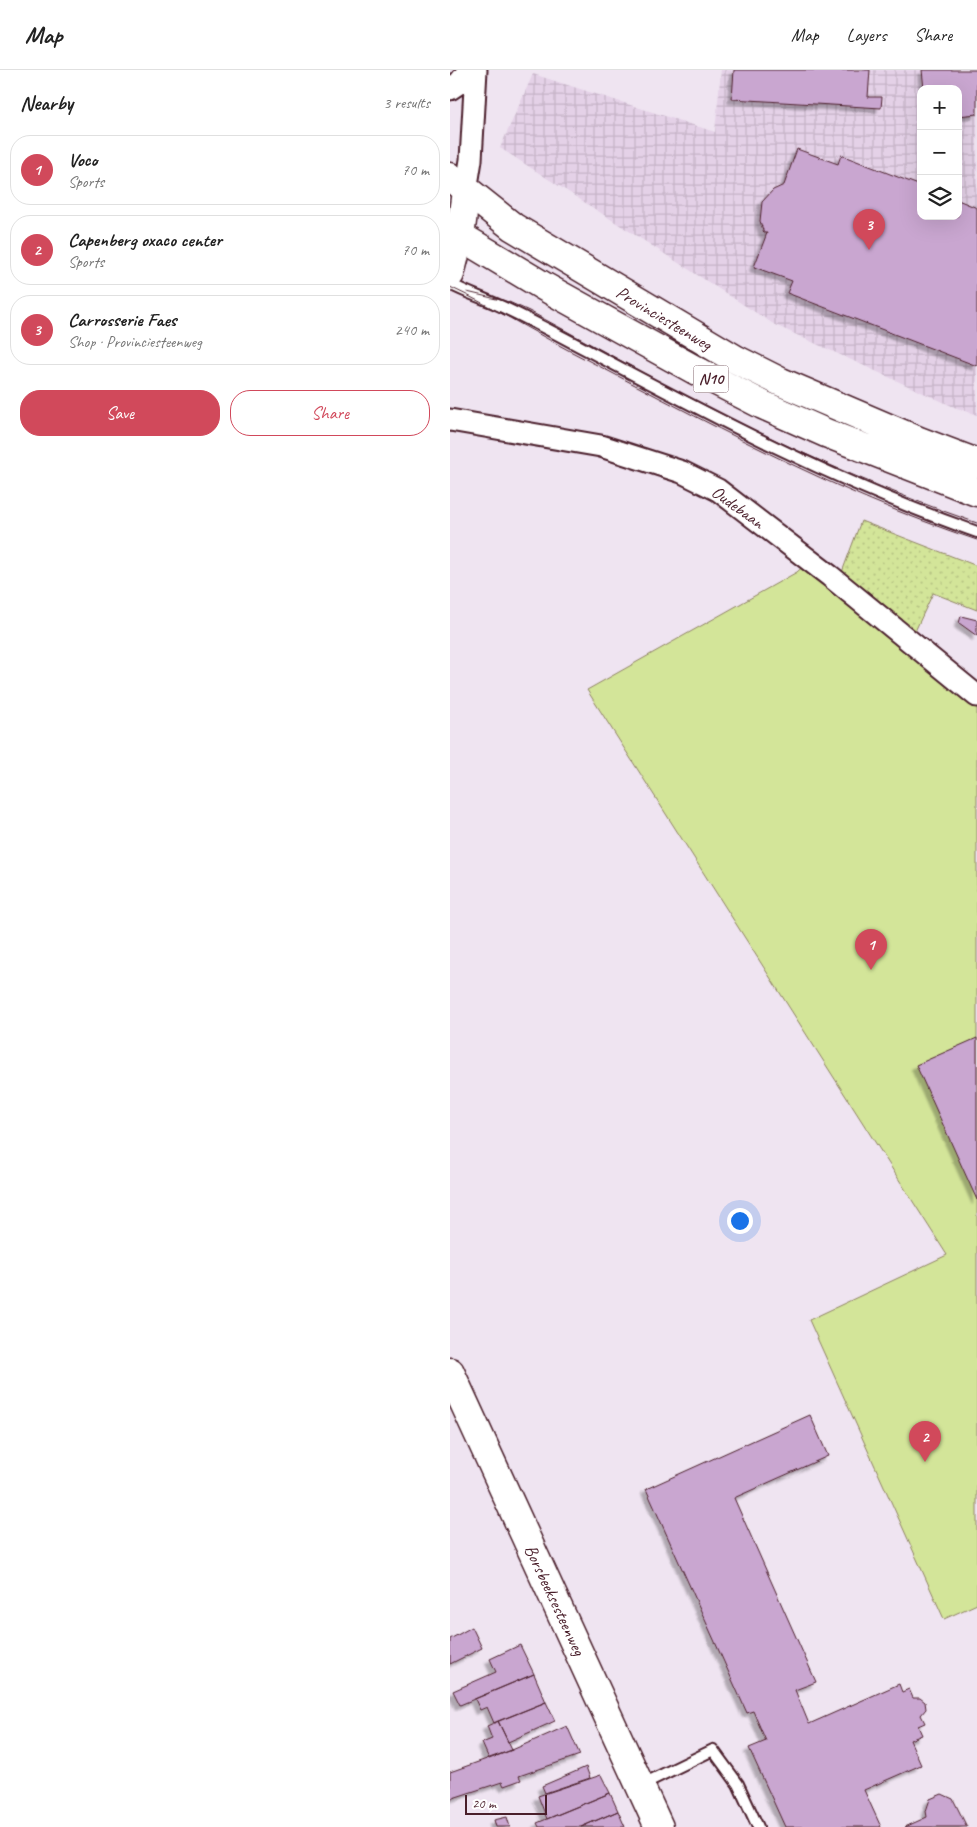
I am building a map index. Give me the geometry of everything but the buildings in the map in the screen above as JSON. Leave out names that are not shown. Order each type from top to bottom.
[{"type":"main road","points":[[450,274],[458,184]]},
{"type":"main road","name":"Provinciesteenweg","points":[[458,184],[520,231],[734,359],[781,382],[910,437],[977,463]]},
{"type":"main road","name":"Provinciesteenweg","points":[[455,232],[545,287],[735,392],[826,434],[977,492]]},
{"type":"main road","name":"Borsbeeksesteenweg","points":[[450,1372],[659,1827]]},
{"type":"street","points":[[450,89],[459,83],[469,70]]},
{"type":"street","points":[[458,184],[471,160],[476,70]]},
{"type":"street","name":"Oudebaan","points":[[450,420],[601,446],[682,472],[718,490],[830,576],[977,696]]},
{"type":"lane","points":[[450,284],[526,318],[731,427],[793,457],[865,490],[977,532]]},
{"type":"lane","points":[[450,293],[476,296]]},
{"type":"lane","points":[[640,1786],[713,1750],[738,1784],[758,1827]]},
{"type":"shaded area","points":[[721,70],[977,70],[977,415],[954,407],[775,325],[500,148],[533,74],[715,132]]},
{"type":"green space","points":[[861,521],[977,566],[977,610],[933,593],[910,642],[838,583]]},
{"type":"green space","points":[[809,561],[977,696],[977,1604],[944,1619],[809,1320],[947,1255],[587,690],[797,572]]},
{"type":"tram line","points":[[450,287],[770,454],[872,500],[977,540]]},
{"type":"tram line","points":[[467,292],[509,302],[529,311],[686,396],[769,437],[887,489],[977,523]]},
{"type":"place","name":"Carrosserie Faes","points":[[869,250]]},
{"type":"place","name":"Voco","points":[[871,970]]},
{"type":"place","name":"Capenberg oxaco center","points":[[925,1462]]}]
